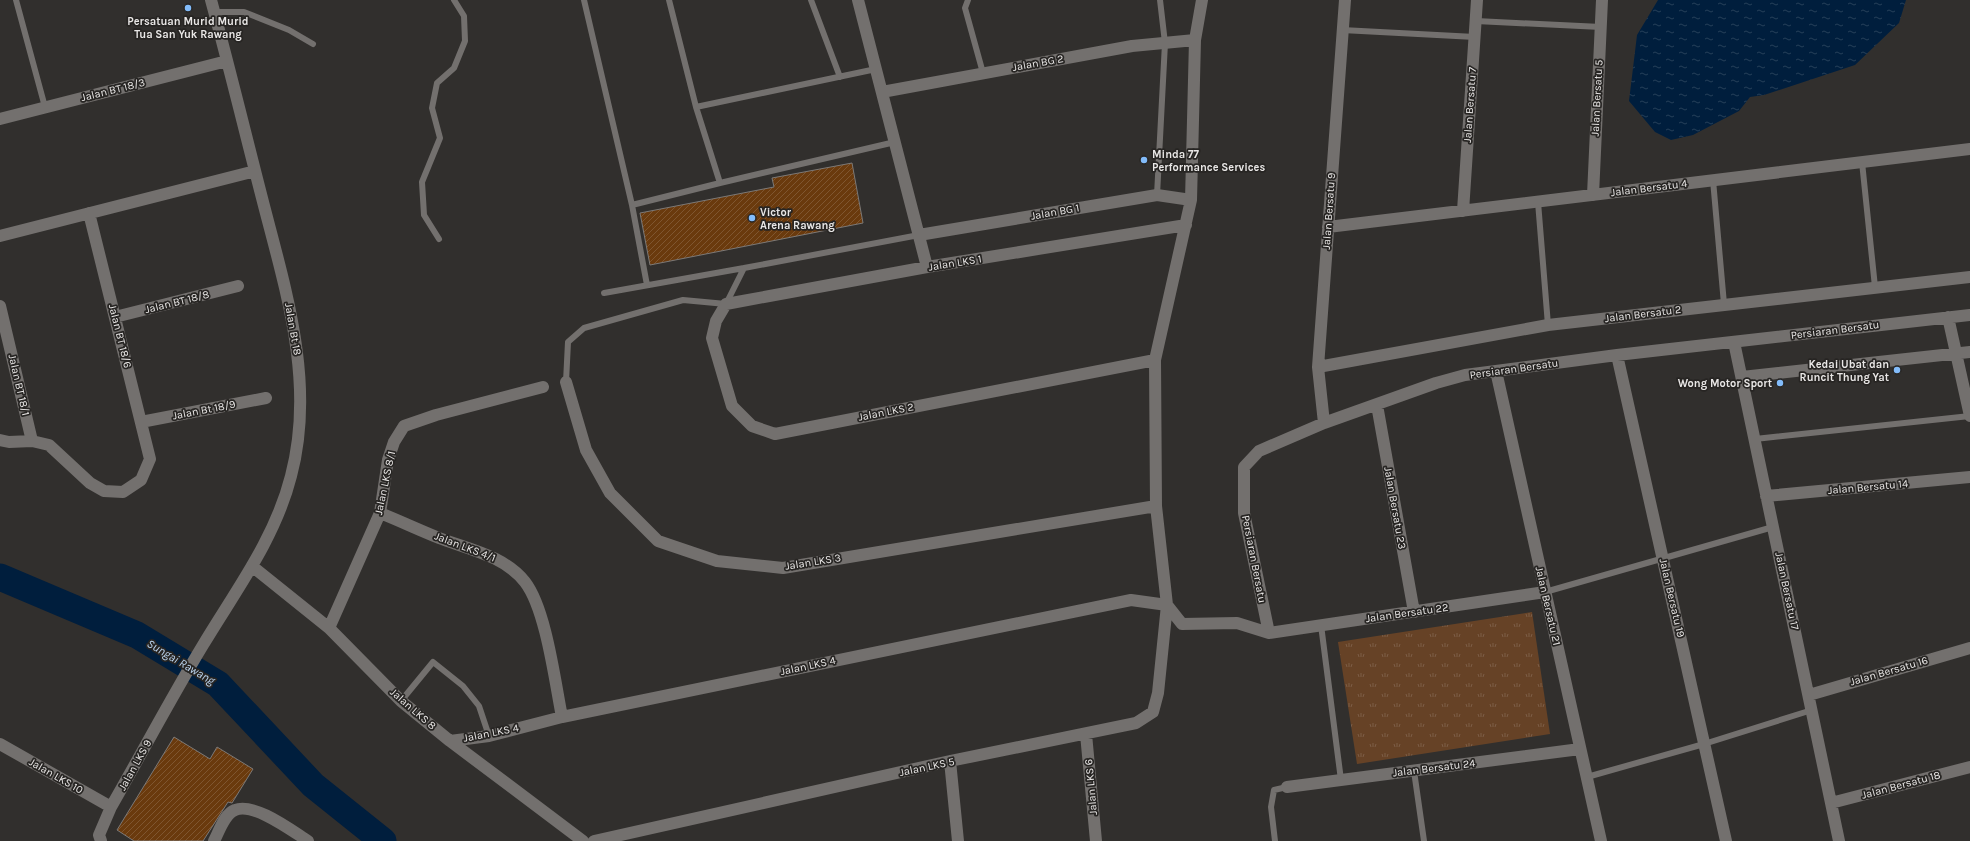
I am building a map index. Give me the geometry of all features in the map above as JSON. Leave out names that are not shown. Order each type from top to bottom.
[{"type":"street","points":[[858,0],[927,268]]},
{"type":"street","name":"Jalan LKS 5","points":[[594,841],[950,761],[1136,723],[1153,712],[1158,694],[1167,605],[1156,506],[1155,360],[1191,200],[1195,40],[1202,0]]},
{"type":"street","name":"Jalan Bersatu 9","points":[[1324,423],[1318,367],[1345,0]]},
{"type":"street","name":"Jalan Bersatu 7","points":[[1463,211],[1477,0]]},
{"type":"street","name":"Jalan Bersatu 5","points":[[1593,195],[1602,0]]},
{"type":"street","name":"Jalan Bt 18","points":[[203,645],[252,567],[275,522],[292,475],[300,427],[301,383],[292,317],[213,6]]},
{"type":"street","name":"Jalan BG 2","points":[[882,92],[1132,46],[1195,40]]},
{"type":"street","name":"Jalan BT 18/3","points":[[0,119],[227,61]]},
{"type":"street","name":"Jalan Bersatu 4","points":[[1328,227],[1970,149]]},
{"type":"street","points":[[0,236],[255,171]]},
{"type":"street","name":"Jalan BG 1","points":[[919,235],[1158,195],[1191,200]]},
{"type":"street","name":"Jalan BT 18/6","points":[[32,441],[49,445],[90,483],[104,491],[123,492],[141,480],[150,459],[89,213]]},
{"type":"street","name":"Jalan LKS 1","points":[[726,304],[927,268],[1186,225]]},
{"type":"street","name":"Jalan Bersatu 2","points":[[1318,367],[1548,325],[1970,277]]},
{"type":"street","name":"Jalan BT 18/8","points":[[115,317],[238,286]]},
{"type":"street","name":"Jalan LKS 2","points":[[726,304],[716,321],[712,338],[732,406],[752,426],[775,434],[1155,360]]},
{"type":"street","name":"Jalan BT 18/1","points":[[0,306],[32,441]]},
{"type":"street","name":"Persiaran Bersatu","points":[[1269,633],[1244,512],[1244,467],[1259,451],[1324,423],[1436,383],[1466,375],[1617,355],[1970,315]]},
{"type":"street","points":[[1948,317],[1970,416]]},
{"type":"street","name":"Jalan Bersatu 17","points":[[1734,342],[1839,841]]},
{"type":"street","points":[[1742,377],[1970,352]]},
{"type":"street","name":"Jalan Bersatu 19","points":[[1617,355],[1726,841]]},
{"type":"street","name":"Jalan Bersatu 21","points":[[1496,371],[1601,841]]},
{"type":"street","name":"Jalan LKS 3","points":[[566,382],[586,450],[610,493],[658,541],[717,561],[783,568],[1156,506]]},
{"type":"street","name":"Jalan LKS 8/1","points":[[329,628],[380,513],[388,460],[394,442],[404,426],[436,415],[543,387]]},
{"type":"street","name":"Jalan Bt 18/9","points":[[141,422],[266,398]]},
{"type":"street","name":"Jalan Bersatu 23","points":[[1377,404],[1414,612]]},
{"type":"street","points":[[0,440],[8,442],[32,441]]},
{"type":"street","name":"Jalan Bersatu 14","points":[[1766,496],[1970,477]]},
{"type":"street","name":"Jalan LKS 4/1","points":[[380,513],[501,561],[525,582],[536,602],[543,626],[562,716]]},
{"type":"street","name":"Jalan LKS 8","points":[[252,567],[329,628],[401,701],[583,841]]},
{"type":"street","name":"Jalan Bersatu 22","points":[[1269,633],[1545,592]]},
{"type":"street","name":"Jalan LKS 4","points":[[450,740],[489,736],[562,716],[1131,600],[1167,605]]},
{"type":"street","points":[[1167,605],[1182,624],[1237,623],[1269,633]]},
{"type":"street","name":"Jalan LKS 9","points":[[100,841],[99,835],[111,808],[203,645]]},
{"type":"street","name":"Jalan Bersatu 16","points":[[1809,695],[1970,648]]},
{"type":"street","name":"Jalan LKS 6","points":[[1086,734],[1096,841]]},
{"type":"street","name":"Jalan LKS 10","points":[[0,744],[111,808]]},
{"type":"street","name":"Jalan Bersatu 24","points":[[1287,787],[1580,749]]},
{"type":"street","points":[[950,761],[958,841]]},
{"type":"street","name":"Jalan Bersatu 18","points":[[1831,803],[1970,767]]},
{"type":"street","points":[[214,841],[228,816],[235,810],[253,810],[308,841]]},
{"type":"lane","points":[[16,0],[45,108]]},
{"type":"lane","points":[[439,239],[424,215],[422,182],[440,138],[432,108],[437,83],[454,68],[465,40],[464,16],[454,0]]},
{"type":"lane","points":[[584,0],[632,205],[647,285]]},
{"type":"lane","points":[[669,0],[696,107],[720,184]]},
{"type":"lane","points":[[811,0],[840,77]]},
{"type":"lane","points":[[968,0],[965,8],[983,73]]},
{"type":"lane","points":[[1158,195],[1165,43],[1160,0]]},
{"type":"lane","points":[[213,6],[251,14],[289,30],[313,44]]},
{"type":"lane","points":[[1476,21],[1601,26]]},
{"type":"lane","points":[[1342,30],[1475,37]]},
{"type":"lane","points":[[696,107],[876,69]]},
{"type":"lane","points":[[632,205],[895,142]]},
{"type":"lane","points":[[1862,162],[1874,288]]},
{"type":"lane","points":[[1713,180],[1724,304]]},
{"type":"lane","points":[[1538,202],[1548,325]]},
{"type":"lane","points":[[604,293],[919,235]]},
{"type":"lane","points":[[566,382],[568,342],[584,328],[683,300],[726,304],[744,268]]},
{"type":"lane","points":[[1754,439],[1970,416]]},
{"type":"lane","points":[[1545,592],[1773,527]]},
{"type":"lane","points":[[1321,626],[1341,780]]},
{"type":"lane","points":[[401,701],[433,662],[462,686],[479,706],[489,736]]},
{"type":"lane","points":[[1587,777],[1704,744],[1812,710]]},
{"type":"lane","points":[[1414,770],[1424,841]]},
{"type":"lane","points":[[1275,841],[1271,806],[1274,790],[1287,787]]},
{"type":"green space","points":[[1532,612],[1550,734],[1357,764],[1338,642]]},
{"type":"water","points":[[1658,0],[1906,0],[1899,23],[1855,65],[1764,95],[1750,97],[1739,111],[1693,135],[1671,140],[1655,132],[1629,101],[1637,35]]},
{"type":"building","name":"Victor Arena Rawang","points":[[852,163],[863,223],[650,265],[640,213],[774,187],[772,178]]},
{"type":"building","points":[[174,737],[210,759],[217,747],[253,769],[232,803],[228,802],[203,841],[134,841],[117,830]]},
{"type":"waterway","name":"Sungai Rawang","points":[[0,577],[137,635],[218,684],[313,785],[383,841]]},
{"type":"place","name":"Persatuan Murid Murid Tua San Yuk Rawang","points":[[188,8]]},
{"type":"place","name":"Minda 77 Performance Services","points":[[1144,160]]},
{"type":"place","name":"Victor Arena Rawang","points":[[752,218]]},
{"type":"place","name":"Kedai Ubat dan Runcit Thung Yat","points":[[1897,370]]},
{"type":"place","name":"Wong Motor Sport","points":[[1780,383]]}]
